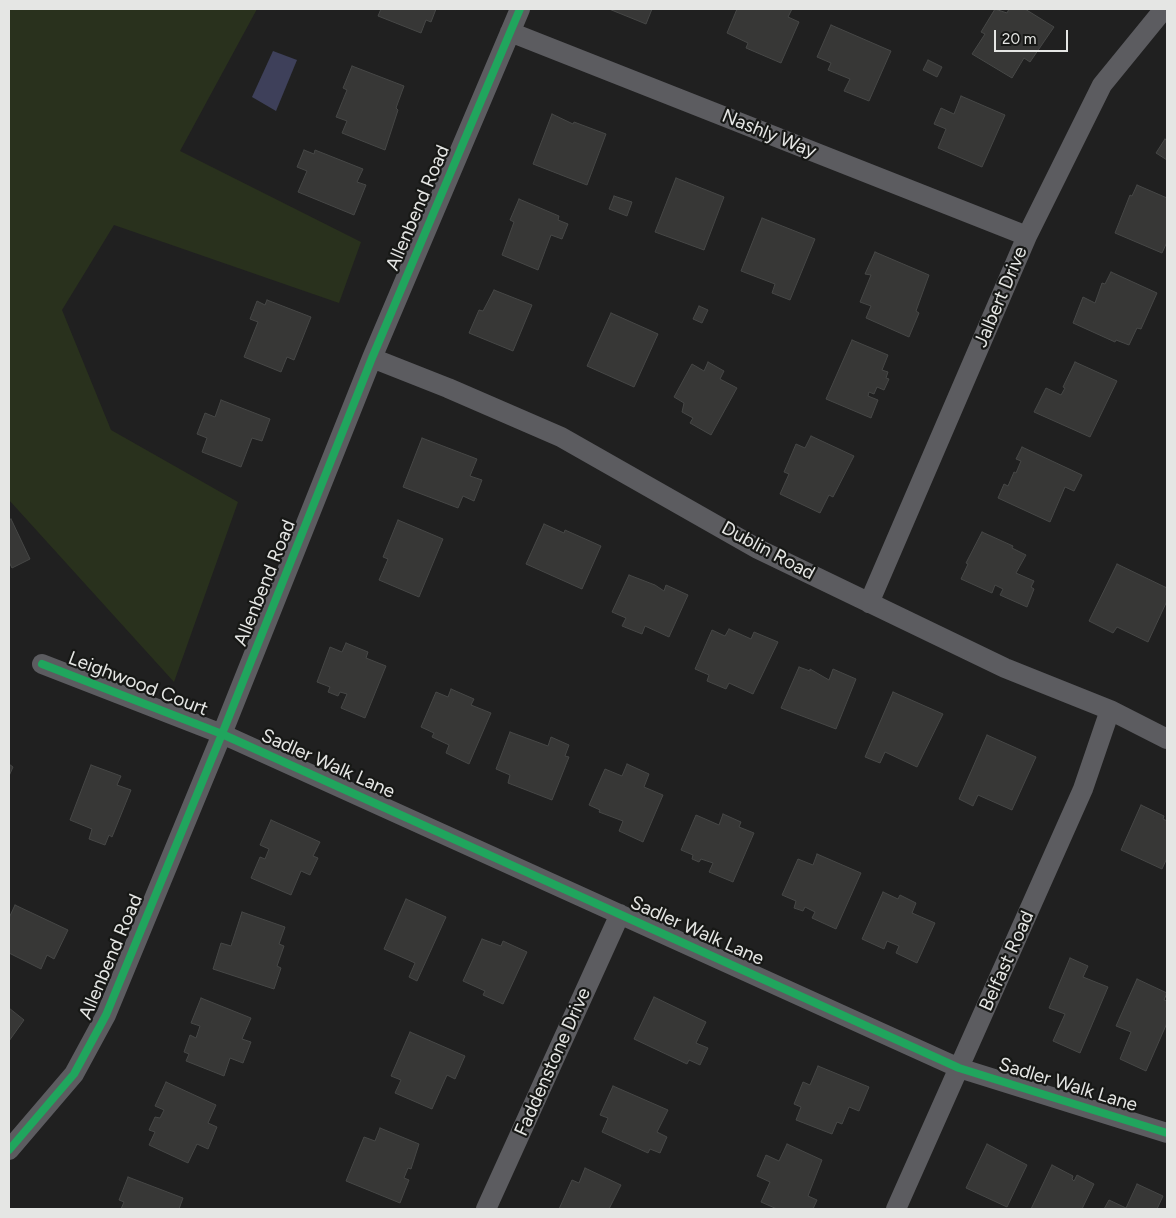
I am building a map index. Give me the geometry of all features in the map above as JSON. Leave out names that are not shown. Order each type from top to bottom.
[{"type":"street","name":"Allenbend Road","points":[[9,1150],[74,1074],[106,1015],[222,734],[372,358],[520,9]]},
{"type":"street","name":"Jalbert Drive","points":[[869,603],[1027,236],[1102,85],[1164,9]]},
{"type":"street","name":"Nashly Way","points":[[510,32],[1027,236]]},
{"type":"street","name":"Dublin Road","points":[[372,358],[448,388],[561,437],[758,549],[1005,668],[1110,710],[1167,739]]},
{"type":"street","name":"Leighwood Court","points":[[42,664],[222,734]]},
{"type":"street","name":"Belfast Road","points":[[896,1209],[1083,789],[1110,710]]},
{"type":"street","name":"Sadler Walk Lane","points":[[222,734],[959,1068],[1167,1133]]},
{"type":"street","name":"Faddenstone Drive","points":[[486,1209],[620,914]]},
{"type":"green space","points":[[9,9],[257,9],[180,151],[361,242],[339,303],[114,225],[62,310],[111,430],[238,502],[174,682],[9,500]]},
{"type":"water","points":[[273,51],[297,60],[276,111],[252,97]]},
{"type":"building","points":[[381,9],[436,9],[431,22],[426,20],[421,33],[378,16]]},
{"type":"building","points":[[609,9],[652,9],[646,24]]},
{"type":"building","points":[[737,9],[792,9],[788,17],[799,22],[781,63],[746,48],[748,43],[727,33]]},
{"type":"building","points":[[995,9],[1007,13],[1009,9],[1025,9],[1054,27],[1030,62],[1024,58],[1012,78],[972,54],[985,34],[981,32]]},
{"type":"building","points":[[831,25],[891,51],[869,101],[844,91],[850,79],[828,70],[831,63],[817,57]]},
{"type":"building","points":[[928,60],[942,67],[937,77],[923,70]]},
{"type":"building","points":[[352,66],[404,86],[385,150],[342,133],[347,121],[336,117],[347,90],[343,88]]},
{"type":"building","points":[[961,96],[1005,115],[982,167],[938,148],[946,129],[934,124],[941,108],[954,114]]},
{"type":"building","points":[[552,114],[573,124],[574,122],[606,134],[587,185],[533,164]]},
{"type":"building","points":[[1165,139],[1167,141],[1167,160],[1156,153]]},
{"type":"building","points":[[304,150],[314,154],[315,150],[363,169],[357,182],[366,185],[354,215],[298,192],[307,171],[297,167]]},
{"type":"building","points":[[676,178],[724,197],[704,250],[655,232]]},
{"type":"building","points":[[1137,185],[1167,198],[1167,242],[1162,253],[1115,233],[1130,195],[1132,196]]},
{"type":"building","points":[[614,196],[632,202],[627,216],[609,209]]},
{"type":"building","points":[[519,199],[559,216],[558,220],[568,224],[562,239],[551,235],[538,270],[502,255],[514,222],[510,220]]},
{"type":"building","points":[[762,218],[815,239],[790,300],[772,293],[775,284],[741,271]]},
{"type":"building","points":[[875,252],[929,275],[916,311],[919,313],[909,337],[866,318],[871,306],[860,302],[871,275],[865,274]]},
{"type":"building","points":[[1111,272],[1157,293],[1141,329],[1137,328],[1129,345],[1116,340],[1115,342],[1073,323],[1083,297],[1095,303],[1102,283],[1105,284]]},
{"type":"building","points":[[494,290],[532,305],[513,351],[469,333],[479,310],[483,311]]},
{"type":"building","points":[[267,300],[311,317],[294,360],[287,357],[281,372],[244,357],[258,322],[250,319],[257,301],[265,305]]},
{"type":"building","points":[[699,306],[708,310],[702,323],[693,319]]},
{"type":"building","points":[[611,313],[658,334],[634,387],[587,366]]},
{"type":"building","points":[[852,340],[888,355],[882,370],[888,372],[886,378],[889,379],[884,390],[877,387],[874,394],[869,392],[868,396],[878,400],[871,418],[826,399]]},
{"type":"building","points":[[708,362],[724,371],[720,379],[737,388],[711,435],[690,423],[693,418],[682,412],[684,403],[674,397],[692,364],[704,371]]},
{"type":"building","points":[[1075,362],[1117,381],[1090,437],[1034,412],[1046,388],[1061,395]]},
{"type":"building","points":[[221,400],[270,419],[262,441],[252,438],[241,467],[202,452],[207,438],[197,434],[205,413],[215,417]]},
{"type":"building","points":[[811,436],[854,456],[833,497],[829,495],[820,513],[780,494],[789,474],[784,472],[796,444],[805,448]]},
{"type":"building","points":[[422,438],[477,459],[470,476],[482,480],[474,501],[463,496],[458,508],[403,487]]},
{"type":"building","points":[[1022,447],[1082,475],[1074,491],[1065,487],[1050,522],[998,498],[1004,484],[1008,486],[1014,472],[1016,473],[1021,461],[1016,459]]},
{"type":"building","points":[[11,519],[30,559],[12,568],[9,562],[9,520]]},
{"type":"building","points":[[398,520],[443,539],[419,597],[379,580],[388,559],[383,557]]},
{"type":"building","points":[[544,524],[564,533],[565,530],[601,546],[582,589],[526,564]]},
{"type":"building","points":[[982,532],[1013,546],[1012,548],[1026,555],[1016,573],[1034,581],[1031,587],[1034,589],[1027,607],[1000,595],[1003,589],[995,585],[992,593],[961,579],[968,564],[966,563]]},
{"type":"building","points":[[1117,564],[1167,588],[1167,601],[1148,642],[1117,627],[1113,633],[1089,621]]},
{"type":"building","points":[[629,575],[655,585],[664,591],[666,585],[688,595],[669,637],[645,626],[642,634],[622,626],[626,618],[612,612]]},
{"type":"building","points":[[729,629],[751,639],[754,632],[778,642],[753,694],[729,683],[726,689],[707,681],[709,675],[695,669],[712,630],[725,636]]},
{"type":"building","points":[[346,643],[368,652],[366,658],[386,666],[365,718],[341,708],[347,694],[340,692],[338,696],[328,692],[330,687],[317,682],[330,647],[342,652]]},
{"type":"building","points":[[799,667],[810,671],[810,669],[829,680],[833,669],[856,679],[836,729],[781,708]]},
{"type":"building","points":[[451,689],[474,699],[471,705],[491,713],[469,764],[446,753],[449,745],[432,737],[434,733],[421,727],[436,692],[448,697]]},
{"type":"building","points":[[893,692],[943,714],[917,767],[885,752],[880,763],[865,757]]},
{"type":"building","points":[[510,732],[548,746],[551,737],[569,745],[565,756],[569,757],[552,800],[508,783],[510,775],[496,769]]},
{"type":"building","points":[[987,735],[1036,757],[1012,810],[978,795],[973,806],[959,799]]},
{"type":"building","points":[[9,764],[13,767],[9,776]]},
{"type":"building","points":[[627,764],[649,774],[644,787],[663,795],[643,842],[619,831],[623,821],[599,812],[600,810],[589,805],[605,769],[622,776]]},
{"type":"building","points":[[91,765],[121,776],[117,785],[131,790],[112,837],[109,835],[105,845],[89,839],[92,829],[70,820]]},
{"type":"building","points":[[1141,805],[1164,816],[1163,819],[1167,821],[1167,858],[1162,869],[1121,850]]},
{"type":"building","points":[[723,814],[741,822],[739,827],[754,833],[733,882],[709,872],[713,863],[701,859],[699,862],[692,859],[693,855],[681,850],[696,815],[719,825]]},
{"type":"building","points":[[271,820],[320,842],[313,856],[318,858],[310,875],[301,871],[291,895],[251,878],[260,857],[265,859],[269,849],[260,845]]},
{"type":"building","points":[[817,854],[861,873],[836,929],[812,918],[815,912],[805,907],[803,911],[794,908],[796,901],[782,895],[798,859],[813,865]]},
{"type":"building","points":[[883,892],[898,899],[900,895],[916,903],[912,913],[935,923],[917,963],[896,953],[899,946],[887,941],[884,949],[862,939]]},
{"type":"building","points":[[406,899],[446,917],[417,981],[409,977],[415,963],[384,949]]},
{"type":"building","points":[[15,905],[68,930],[54,959],[47,955],[41,969],[9,953],[9,918]]},
{"type":"building","points":[[242,912],[285,927],[279,944],[284,946],[277,966],[281,968],[274,989],[213,969],[221,943],[231,946]]},
{"type":"building","points":[[482,939],[501,946],[503,941],[527,952],[503,1004],[483,995],[485,991],[463,981]]},
{"type":"building","points":[[1070,958],[1088,966],[1083,977],[1108,987],[1080,1053],[1053,1041],[1065,1014],[1049,1008]]},
{"type":"building","points":[[1137,979],[1167,993],[1164,1000],[1167,1001],[1167,1023],[1146,1071],[1120,1059],[1131,1032],[1116,1026]]},
{"type":"building","points":[[654,997],[706,1022],[696,1043],[708,1048],[700,1065],[689,1060],[687,1064],[634,1039]]},
{"type":"building","points":[[201,998],[251,1018],[242,1039],[251,1042],[243,1063],[230,1058],[224,1076],[186,1061],[189,1054],[184,1052],[190,1035],[196,1038],[200,1026],[191,1023]]},
{"type":"building","points":[[9,1008],[24,1020],[9,1041]]},
{"type":"building","points":[[410,1032],[465,1056],[455,1079],[447,1075],[432,1109],[395,1093],[401,1080],[391,1076]]},
{"type":"building","points":[[818,1066],[869,1087],[859,1111],[849,1107],[842,1124],[837,1122],[832,1134],[796,1120],[801,1107],[794,1104],[803,1082],[810,1085]]},
{"type":"building","points":[[166,1082],[216,1105],[208,1123],[217,1127],[208,1149],[197,1144],[188,1163],[149,1145],[155,1132],[149,1130],[155,1117],[160,1118],[164,1110],[155,1106]]},
{"type":"building","points":[[613,1086],[668,1110],[657,1132],[667,1137],[660,1153],[650,1149],[648,1153],[602,1132],[608,1118],[600,1115]]},
{"type":"building","points":[[380,1128],[419,1144],[411,1169],[408,1168],[404,1178],[409,1180],[400,1203],[346,1181],[364,1137],[375,1141]]},
{"type":"building","points":[[787,1144],[822,1160],[808,1196],[817,1200],[813,1209],[777,1209],[761,1202],[770,1182],[757,1176],[766,1155],[779,1161]]},
{"type":"building","points":[[987,1144],[1027,1165],[1007,1207],[966,1188]]},
{"type":"building","points":[[1052,1165],[1073,1176],[1072,1179],[1074,1181],[1077,1175],[1094,1184],[1082,1209],[1031,1209]]},
{"type":"building","points":[[585,1168],[621,1185],[609,1209],[559,1209],[572,1180],[579,1183]]},
{"type":"building","points":[[128,1177],[183,1198],[179,1209],[121,1209],[124,1202],[119,1200]]},
{"type":"building","points":[[1137,1184],[1163,1196],[1157,1209],[1104,1209],[1109,1200],[1126,1208]]},
{"type":"cycle path","points":[[9,1150],[74,1074],[106,1015],[222,734],[372,358],[520,9]]},
{"type":"cycle path","points":[[42,664],[222,734],[959,1068],[1167,1133]]}]
